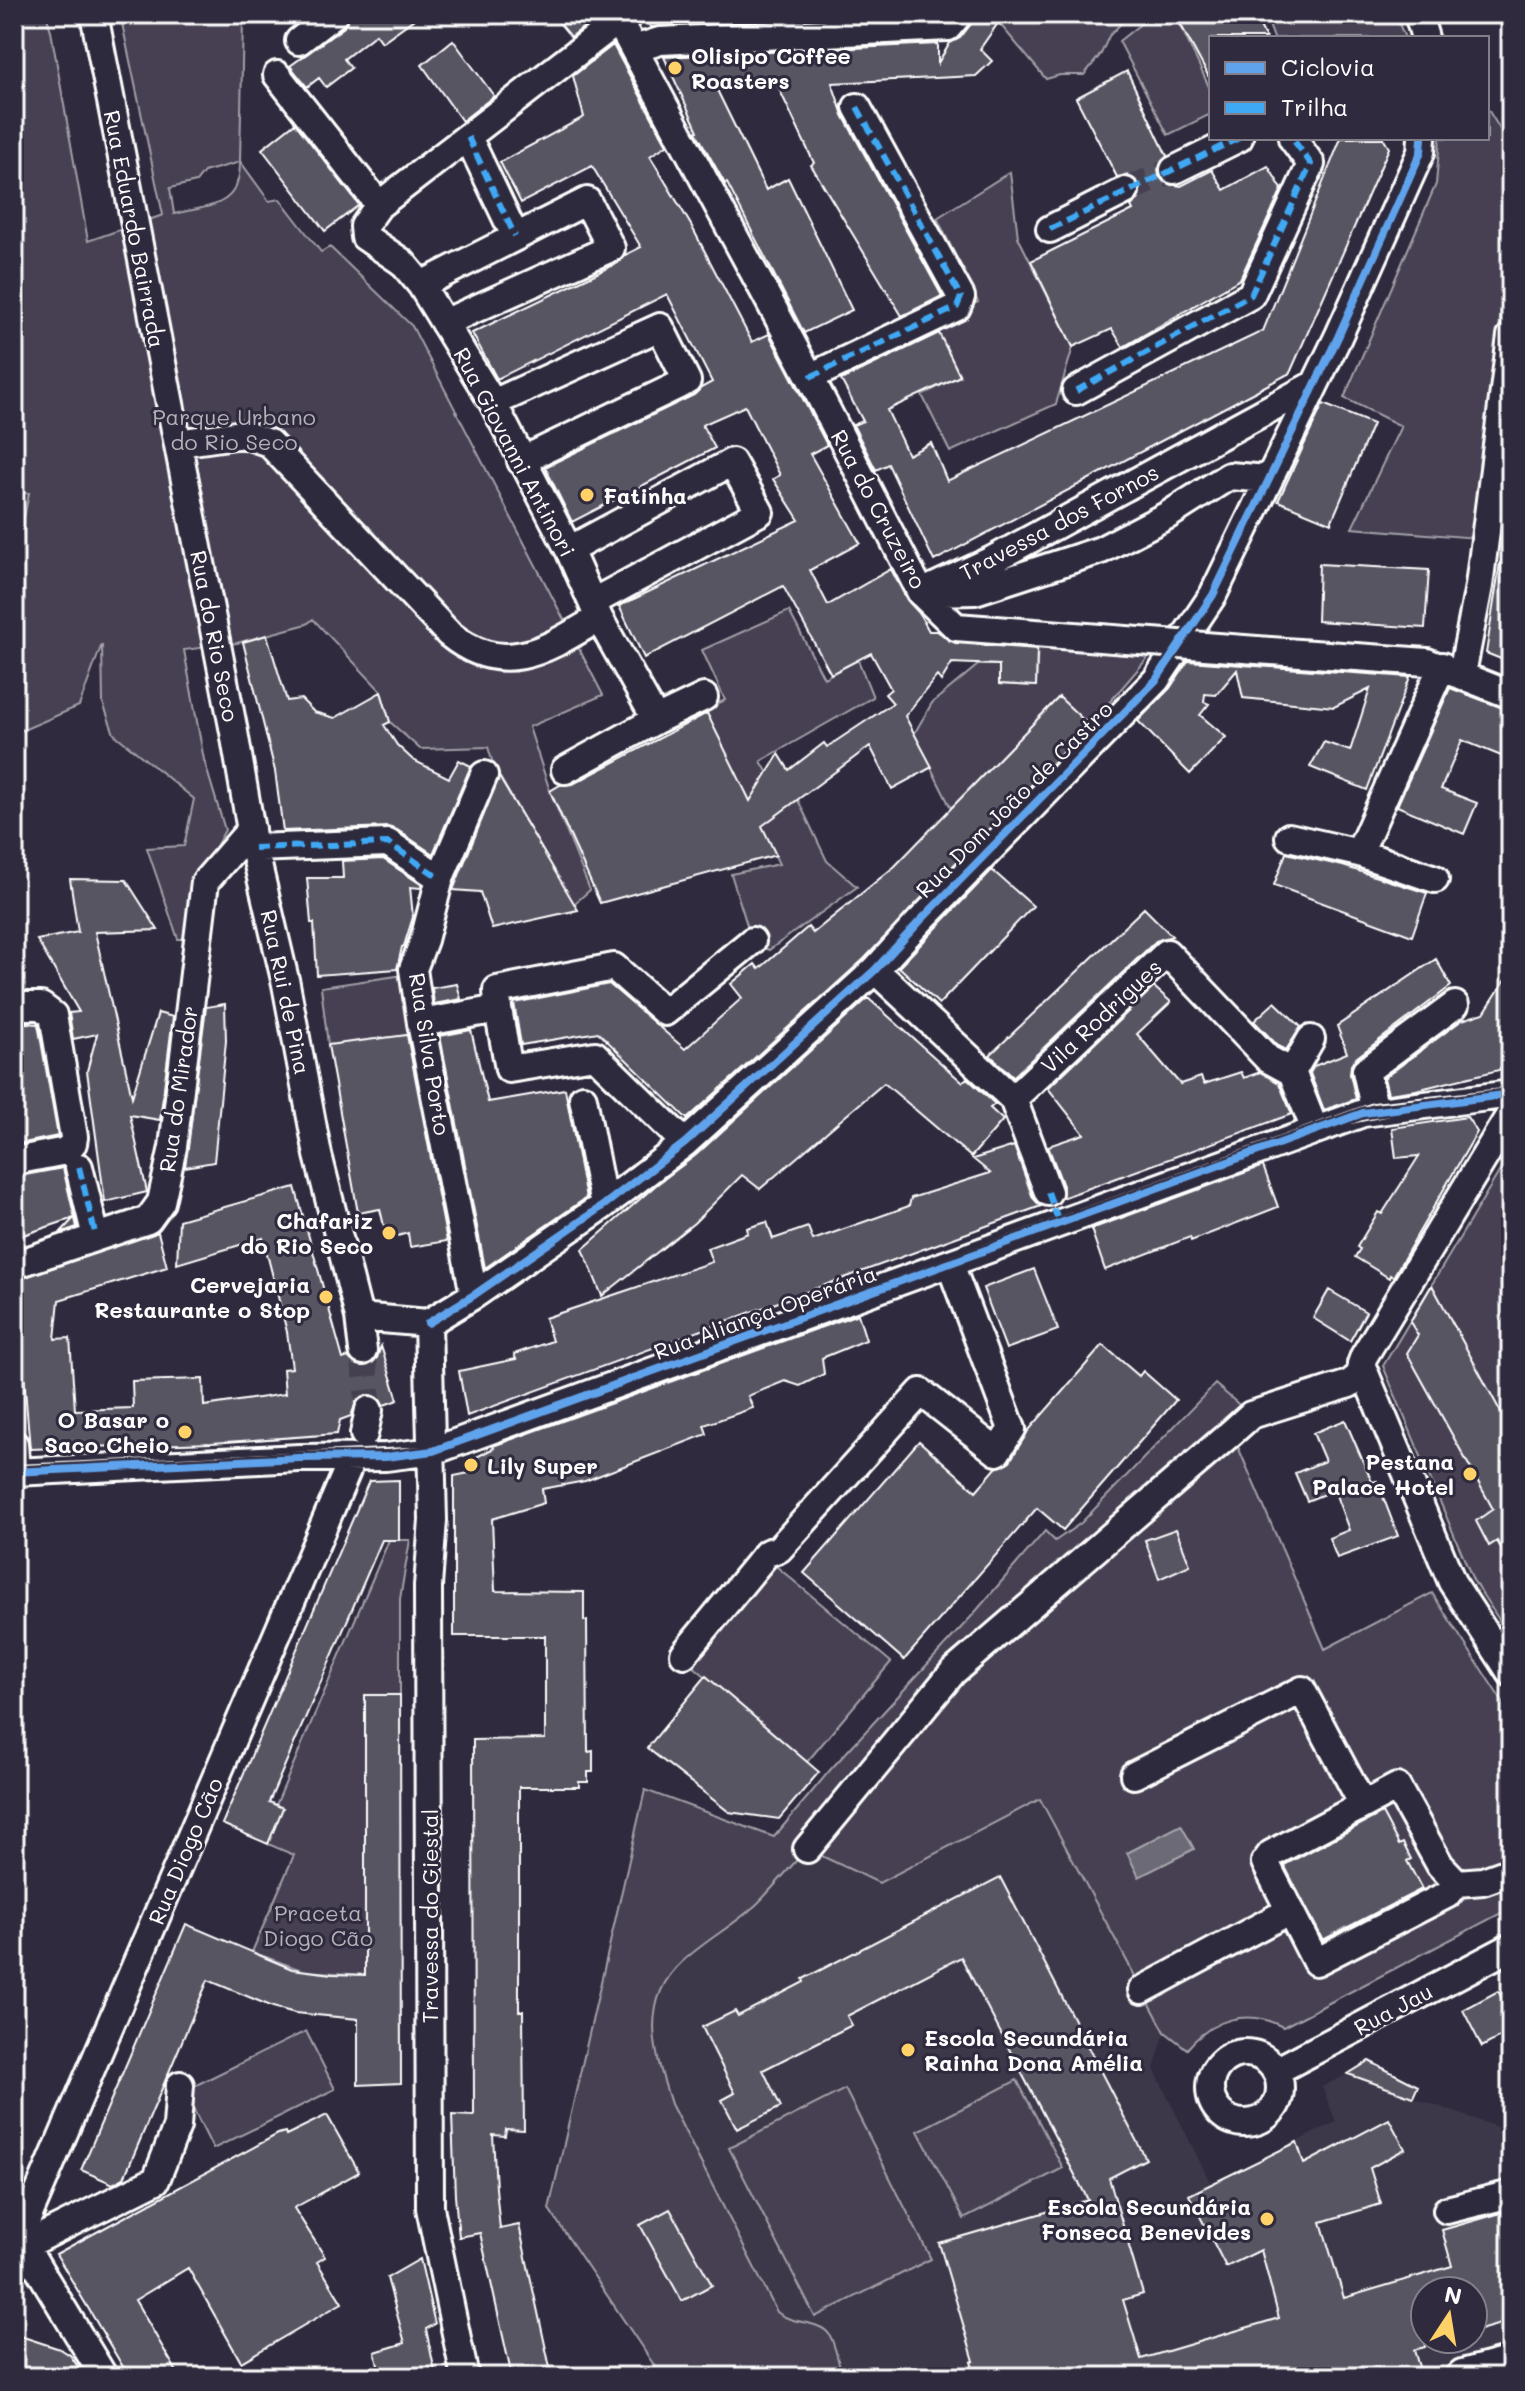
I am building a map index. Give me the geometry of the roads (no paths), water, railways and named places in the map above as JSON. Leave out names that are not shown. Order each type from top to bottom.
[{"type":"street","name":"Rua Eduardo Bairrada","points":[[94,14],[178,443]]},
{"type":"street","points":[[299,41],[334,14]]},
{"type":"street","points":[[634,49],[660,41],[948,27],[959,14]]},
{"type":"street","points":[[1418,14],[1424,36]]},
{"type":"street","points":[[277,75],[379,205],[617,17]]},
{"type":"street","name":"Rua do Cruzeiro","points":[[617,17],[810,377],[921,593],[956,627],[1412,659],[1452,670],[1511,695]]},
{"type":"street","points":[[810,377],[957,307],[961,297],[857,107]]},
{"type":"street","points":[[468,137],[515,236]]},
{"type":"street","points":[[1174,170],[1235,140]]},
{"type":"street","points":[[1076,391],[1251,295],[1311,164],[1293,140]]},
{"type":"street","name":"Rua Dom João de Castro","points":[[428,1323],[604,1205],[685,1143],[875,970],[1156,680],[1213,595],[1315,384],[1421,152],[1422,140]]},
{"type":"street","points":[[1050,229],[1125,191]]},
{"type":"street","points":[[421,285],[587,201],[611,248],[444,323]]},
{"type":"street","name":"Rua Giovanni Antinori","points":[[379,205],[364,226],[365,237],[402,262],[421,285],[493,403],[569,550],[596,610],[656,720]]},
{"type":"street","points":[[493,403],[660,327],[687,381],[521,461]]},
{"type":"street","points":[[1359,853],[1452,670],[1479,586],[1511,336]]},
{"type":"street","name":"Travessa dos Fornos","points":[[921,593],[992,560],[1315,384]]},
{"type":"street","points":[[178,443],[243,434],[269,443],[449,634],[473,650],[501,658],[531,654],[558,642],[596,610],[760,512],[732,462],[569,550]]},
{"type":"street","name":"Rua do Rio Seco","points":[[178,443],[252,839]]},
{"type":"street","name":"Travessa dos Fornos","points":[[921,593],[975,591],[1101,550],[1168,515],[1229,476],[1269,479]]},
{"type":"street","points":[[565,770],[704,697]]},
{"type":"street","name":"Rua Silva Porto","points":[[474,1295],[413,969],[440,878],[484,775]]},
{"type":"street","points":[[1289,837],[1359,853],[1435,879]]},
{"type":"street","points":[[252,839],[388,843],[440,878]]},
{"type":"street","name":"Rua Rui de Pina","points":[[252,839],[286,984],[318,1155],[359,1317],[363,1351]]},
{"type":"street","name":"Rua do Mirador","points":[[14,1265],[148,1220],[161,1202],[173,1147],[205,882],[252,839]]},
{"type":"street","points":[[685,1143],[595,1055],[509,1069],[497,990],[614,967],[665,1012],[752,941]]},
{"type":"street","name":"Vila Rodrigues","points":[[1013,1099],[1167,953],[1268,1059],[1292,1072]]},
{"type":"street","points":[[875,970],[1013,1099],[1048,1192]]},
{"type":"street","points":[[1375,1111],[1366,1071],[1455,1005]]},
{"type":"street","points":[[14,1006],[41,1006],[53,1015],[76,1155],[96,1237]]},
{"type":"street","points":[[421,1023],[498,1009]]},
{"type":"street","points":[[1311,1039],[1292,1072],[1315,1130]]},
{"type":"street","name":"Rua Aliança Operária","points":[[15,1472],[299,1458],[386,1457],[433,1451],[1315,1130],[1375,1111],[1511,1094]]},
{"type":"street","points":[[583,1098],[604,1205]]},
{"type":"street","points":[[1511,1113],[1361,1364],[1452,1582],[1511,1673]]},
{"type":"street","points":[[14,1161],[66,1151],[76,1155]]},
{"type":"street","points":[[684,1654],[767,1553],[779,1549],[921,1392],[997,1452],[1012,1429],[950,1264]]},
{"type":"street","points":[[359,1317],[428,1323]]},
{"type":"street","name":"Travessa do Giestal","points":[[428,1323],[433,1451],[433,1520],[428,1586],[430,2208],[465,2377]]},
{"type":"street","points":[[807,1849],[953,1672],[1251,1415],[1349,1384],[1363,1373]]},
{"type":"street","points":[[14,1444],[15,1472]]},
{"type":"street","name":"Rua Diogo Cão","points":[[19,2236],[347,1471]]},
{"type":"street","points":[[1134,1775],[1302,1690],[1363,1805]]},
{"type":"street","points":[[1457,1883],[1440,1865],[1397,1787],[1271,1854],[1265,1862],[1316,1962],[1448,1894],[1457,1883],[1483,1881],[1511,1871]]},
{"type":"street","points":[[1142,1990],[1289,1911]]},
{"type":"street","name":"Rua Jau","points":[[1276,2071],[1511,1947]]},
{"type":"street","points":[[104,2377],[19,2236],[156,2180],[177,2126],[180,2085]]},
{"type":"street","points":[[1447,2210],[1511,2194]]},
{"type":"street","points":[[1458,2377],[1462,2373],[1511,2360]]},
{"type":"tunnel","points":[[1125,191],[1174,170]]},
{"type":"tunnel","points":[[363,1351],[369,1410]]},
{"type":"tram line","points":[[14,1465],[432,1447],[1373,1103],[1511,1088]]},
{"type":"tram line","points":[[1351,1123],[1414,1110]]},
{"type":"place","name":"Olisipo Coffee Roasters","points":[[675,68]]},
{"type":"place","name":"Fatinha","points":[[587,495]]},
{"type":"place","name":"Chafariz do Rio Seco","points":[[389,1233]]},
{"type":"place","name":"Cervejaria Restaurante o Stop","points":[[326,1297]]},
{"type":"place","name":"O Basar o Saco Cheio","points":[[185,1432]]},
{"type":"place","name":"Lily Super","points":[[471,1465]]},
{"type":"place","name":"Pestana Palace Hotel","points":[[1470,1474]]},
{"type":"place","name":"Escola Secundária Rainha Dona Amélia","points":[[908,2050]]},
{"type":"place","name":"Escola Secundária Fonseca Benevides","points":[[1267,2219]]},
{"type":"park label","name":"Parque Urbano do Rio Seco","points":[[234,428]]},
{"type":"park label","name":"Praceta Diogo Cão","points":[[318,1924]]}]
